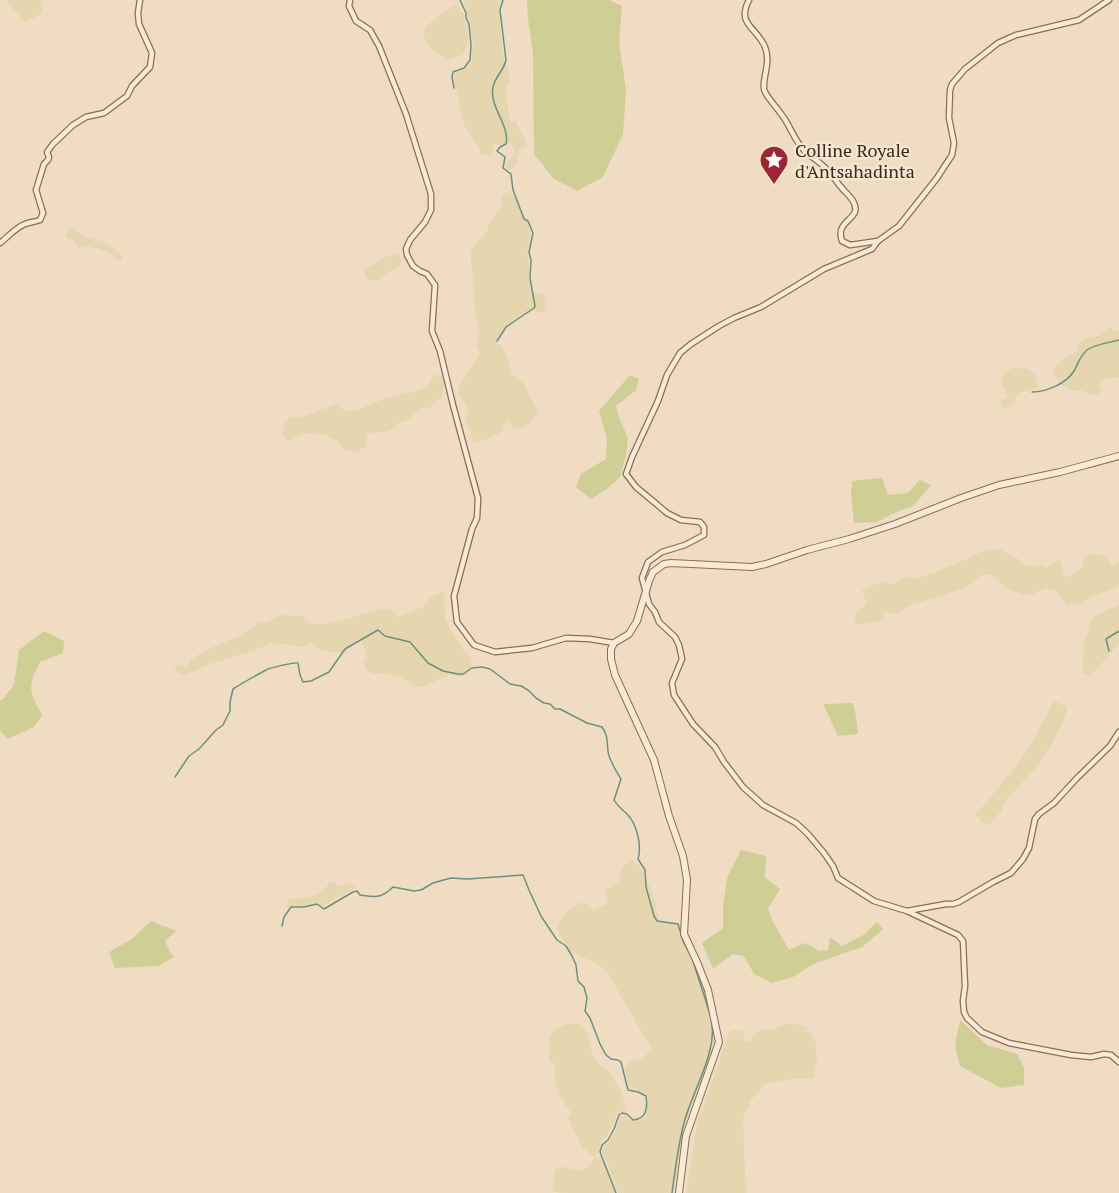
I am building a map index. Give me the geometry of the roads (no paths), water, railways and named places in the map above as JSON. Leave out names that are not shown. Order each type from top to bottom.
[{"type":"street","points":[[0,243],[26,223],[40,220],[43,213],[36,190],[44,164],[48,160],[47,152],[52,144],[73,124],[86,117],[104,112],[127,96],[132,86],[150,67],[152,53],[139,24],[140,0]]},
{"type":"street","points":[[350,0],[349,6],[356,21],[370,30],[379,46],[406,114],[431,194],[431,210],[406,249],[413,266],[428,274],[435,285],[432,332],[440,351],[478,498],[477,518],[454,596],[456,622],[474,645],[495,652],[532,648],[566,638],[614,643]]},
{"type":"street","points":[[749,0],[745,8],[744,19],[762,41],[768,57],[764,91],[806,152],[831,174],[854,202],[856,210],[853,216],[841,228],[842,241],[850,245],[878,241]]},
{"type":"street","points":[[1108,0],[1079,20],[1016,35],[998,43],[965,69],[952,84],[950,90],[949,118],[954,143],[952,155],[899,226],[878,241],[872,249],[824,269],[761,307],[719,326],[680,353],[673,363],[626,474],[636,487],[666,513],[681,520],[700,522],[704,527],[704,535],[685,545],[662,552],[648,562],[642,578],[649,604],[659,622],[675,637],[679,645],[682,659],[672,683],[674,695],[693,724],[716,747],[737,780],[763,805],[796,823],[807,833],[833,866],[838,878],[874,901],[907,911],[958,934],[963,942],[964,1012],[982,1032],[1009,1043],[1061,1053],[1091,1057],[1111,1055],[1119,1062]]},
{"type":"street","points":[[679,1193],[686,1136],[719,1042],[708,990],[684,934],[687,880],[682,856],[654,760],[615,675],[611,659],[611,649],[614,643],[629,634],[637,621],[653,572],[664,564],[752,567],[766,564],[895,524],[999,485],[1119,456]]},
{"type":"street","points":[[907,911],[959,902],[1011,873],[1029,848],[1035,819],[1110,746],[1119,732]]},
{"type":"waterway","points":[[454,88],[453,72],[464,68],[470,60],[469,24],[460,0]]},
{"type":"waterway","points":[[497,341],[506,327],[535,306],[530,278],[529,252],[533,233],[528,221],[524,219],[513,190],[511,174],[503,168],[505,157],[497,151],[506,144],[505,130],[493,95],[494,83],[506,60],[500,10],[503,0]]},
{"type":"waterway","points":[[1032,392],[1049,389],[1066,380],[1090,348],[1119,340]]},
{"type":"waterway","points":[[175,777],[189,756],[223,725],[230,711],[233,689],[268,669],[296,663],[298,663],[303,682],[311,681],[329,672],[345,649],[378,630],[385,636],[410,642],[428,663],[443,671],[463,674],[472,668],[490,669],[510,684],[521,686],[555,709],[602,727],[610,758],[621,779],[614,800],[631,818],[636,829],[639,842],[638,859],[645,870],[646,887],[654,916],[657,921],[678,924],[690,954]]},
{"type":"waterway","points":[[1109,651],[1106,639],[1119,631]]},
{"type":"waterway","points":[[282,926],[284,917],[291,907],[317,904],[324,909],[357,891],[360,895],[378,896],[385,894],[393,887],[421,890],[433,883],[451,878],[523,875],[541,916],[557,940],[566,946],[572,956],[578,981],[584,987],[587,998],[585,1011],[606,1055],[621,1062],[628,1090],[646,1096],[647,1105],[641,1118],[633,1120],[627,1114],[619,1115],[608,1140],[602,1145],[600,1152],[616,1193]]},
{"type":"waterway","points":[[693,961],[711,1017]]},
{"type":"waterway","points":[[672,1193],[682,1132],[687,1112],[707,1061],[712,1025]]},
{"type":"place","name":"Colline Royale d'Antsahadinta","points":[[774,186]]}]
